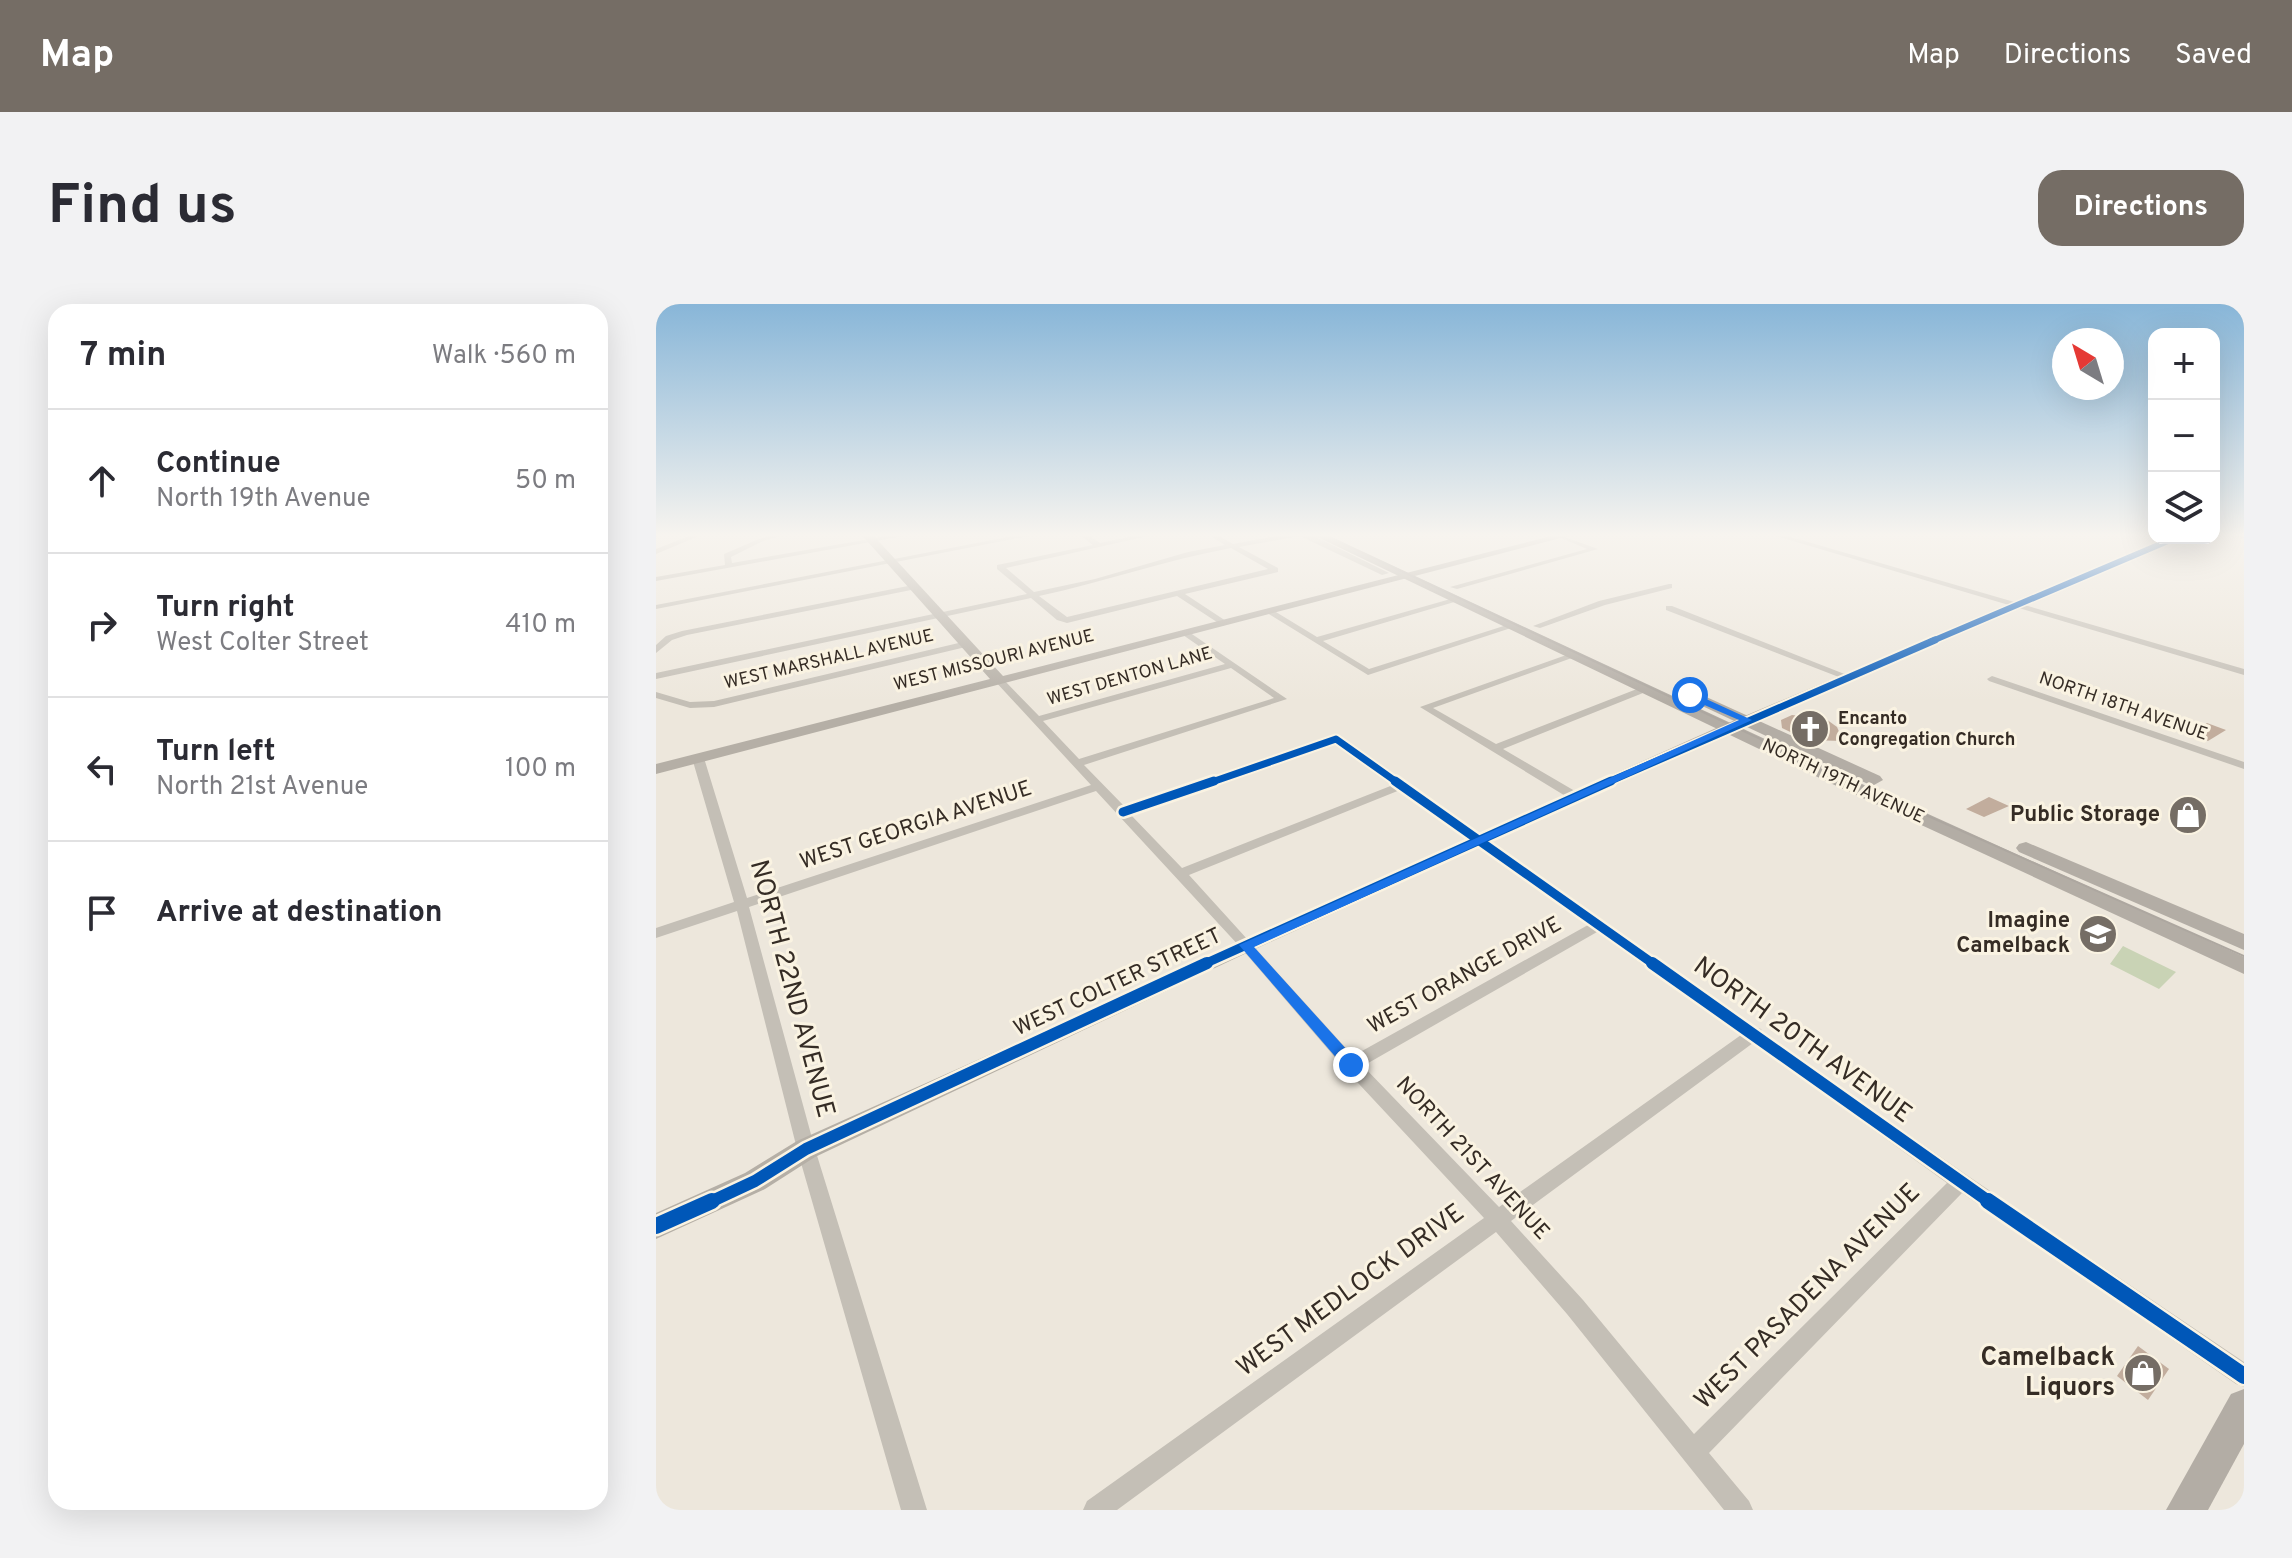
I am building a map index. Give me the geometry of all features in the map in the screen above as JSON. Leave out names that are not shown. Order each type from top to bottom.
[{"type":"main road","name":"NORTH 19TH AVENUE","points":[[1444,589],[1537,626],[2244,966]]},
{"type":"main road","name":"NORTH 19TH AVENUE","points":[[1450,589],[1513,626],[1645,689],[1738,724],[2244,943]]},
{"type":"main road","points":[[2186,1510],[2244,1407]]},
{"type":"street","points":[[656,607],[751,589]]},
{"type":"street","points":[[656,650],[669,638],[902,589]]},
{"type":"street","name":"NORTH 21ST AVENUE","points":[[915,589],[1246,945],[1351,1065],[1497,1219],[1575,1307],[1740,1510]]},
{"type":"street","points":[[1026,589],[1060,618],[1067,620],[1198,589]]},
{"type":"street","points":[[656,676],[1059,589]]},
{"type":"street","name":"WEST MISSOURI AVENUE","points":[[656,769],[1352,589]]},
{"type":"street","points":[[1316,640],[1468,589]]},
{"type":"street","points":[[1537,626],[1658,589]]},
{"type":"street","points":[[1678,589],[1682,591]]},
{"type":"street","points":[[1963,589],[2244,672]]},
{"type":"street","name":"WEST COLTER STREET","points":[[656,1226],[755,1181],[806,1149],[1246,945],[1738,724],[2054,589]]},
{"type":"street","points":[[1179,594],[1223,623]]},
{"type":"street","points":[[1669,608],[1847,677]]},
{"type":"street","points":[[1268,611],[1368,672],[1513,626]]},
{"type":"street","points":[[1078,763],[1282,699],[1186,633]]},
{"type":"street","name":"WEST MARSHALL AVENUE","points":[[656,695],[698,706],[967,644]]},
{"type":"street","points":[[1575,655],[1425,707],[1576,797]]},
{"type":"street","name":"WEST DENTON LANE","points":[[1037,720],[1232,665]]},
{"type":"street","name":"NORTH 18TH AVENUE","points":[[1992,679],[2244,766]]},
{"type":"street","points":[[1494,749],[1645,689]]},
{"type":"street","name":"NORTH 20TH AVENUE","points":[[1123,812],[1336,739],[1755,1033],[1961,1182],[2244,1376]]},
{"type":"street","name":"NORTH 22ND AVENUE","points":[[698,758],[742,905],[806,1149],[914,1510]]},
{"type":"street","points":[[1180,874],[1400,786]]},
{"type":"street","name":"WEST GEORGIA AVENUE","points":[[656,933],[1097,787]]},
{"type":"street","name":"WEST ORANGE DRIVE","points":[[1351,1065],[1600,924]]},
{"type":"street","name":"WEST MEDLOCK DRIVE","points":[[1096,1510],[1755,1033]]},
{"type":"street","name":"WEST PASADENA AVENUE","points":[[1694,1451],[1961,1182]]},
{"type":"green space","points":[[2123,946],[2176,972],[2159,989],[2110,964]]},
{"type":"building","name":"Encanto Congregation Church","points":[[1792,715],[1826,719],[1837,727],[1843,741],[1807,740],[1782,728],[1781,720]]},
{"type":"building","points":[[2207,723],[2226,730],[2208,741],[2189,735]]},
{"type":"building","points":[[1989,797],[2009,806],[1984,817],[1966,809]]},
{"type":"building","name":"Camelback Liquors","points":[[2138,1346],[2169,1369],[2148,1400],[2117,1376]]},
{"type":"tram line","points":[[1440,589],[1876,793],[2244,956]]},
{"type":"cycle path","points":[[656,1226],[755,1181],[806,1149],[1246,945],[1719,732],[2054,589]]},
{"type":"cycle path","points":[[1123,812],[1336,739],[1961,1182],[2244,1376]]},
{"type":"place","name":"Encanto Congregation Church","points":[[1810,729]]},
{"type":"place","name":"Public Storage","points":[[2188,815]]},
{"type":"place","name":"Imagine Camelback","points":[[2098,934]]},
{"type":"place","name":"Camelback Liquors","points":[[2143,1373]]},
{"type":"route","points":[[1351,1065],[1246,945],[1747,720],[1690,695]]}]
